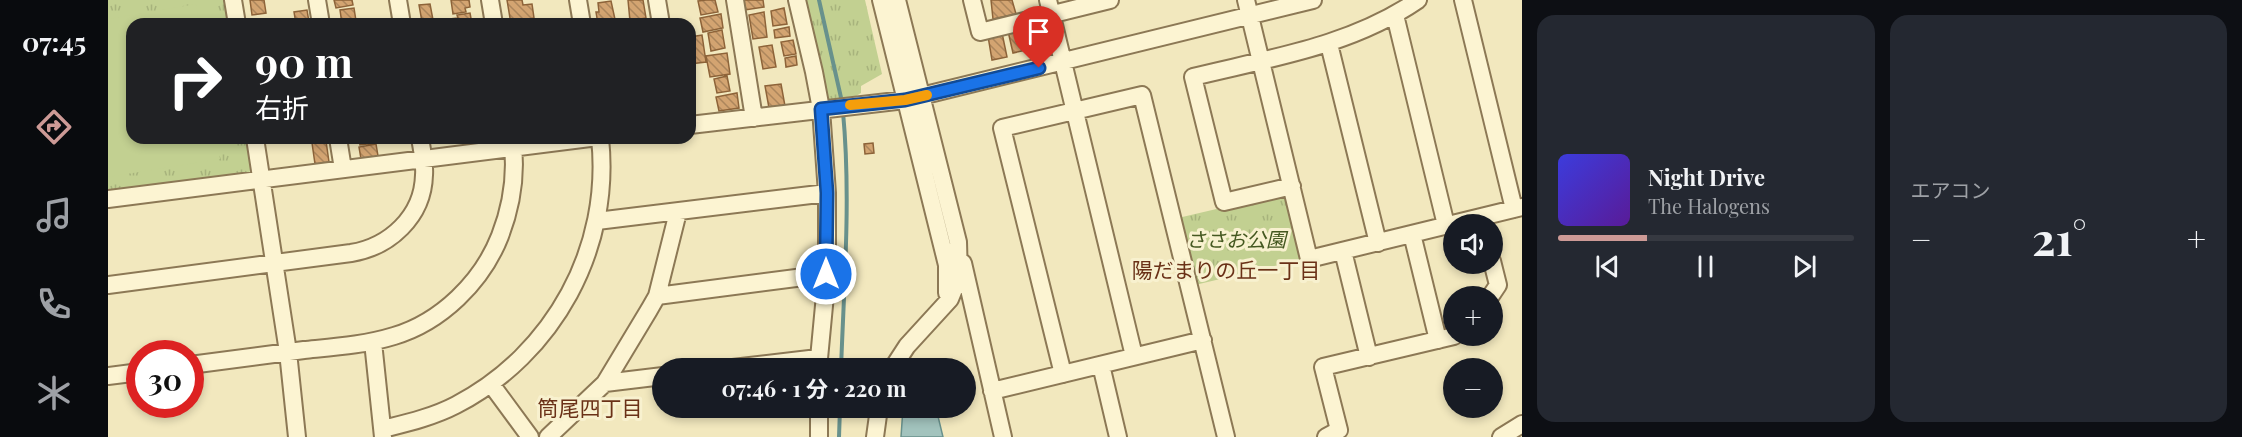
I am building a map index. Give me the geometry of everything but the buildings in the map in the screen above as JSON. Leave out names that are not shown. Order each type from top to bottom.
[{"type":"street","points":[[233,0],[236,18]]},
{"type":"street","points":[[317,0],[320,18]]},
{"type":"street","points":[[398,0],[401,18]]},
{"type":"street","points":[[490,0],[493,18]]},
{"type":"street","points":[[578,0],[581,18]]},
{"type":"street","points":[[657,0],[660,18]]},
{"type":"street","points":[[735,0],[754,117]]},
{"type":"street","points":[[797,0],[821,109],[827,193],[826,274],[818,358]]},
{"type":"street","points":[[880,0],[947,265],[947,295],[944,307]]},
{"type":"street","points":[[897,0],[914,72],[923,96],[1004,437]]},
{"type":"street","points":[[972,0],[980,32],[1050,7],[1110,0]]},
{"type":"street","points":[[1246,0],[1309,259],[1443,226]]},
{"type":"street","points":[[696,124],[905,100],[1313,0]]},
{"type":"street","points":[[1292,186],[1224,202],[1193,77],[1329,44],[1359,33],[1395,15],[1418,0]]},
{"type":"street","points":[[1463,0],[1518,208],[1501,214]]},
{"type":"street","points":[[1050,7],[1134,356]]},
{"type":"street","points":[[1395,15],[1443,214]]},
{"type":"street","points":[[1329,44],[1378,243]]},
{"type":"street","points":[[1063,374],[1002,128],[1142,95],[1226,437]]},
{"type":"street","points":[[256,144],[288,352],[297,437]]},
{"type":"street","points":[[339,144],[343,169]]},
{"type":"street","points":[[108,285],[364,251],[383,243],[407,221],[419,199],[424,177],[421,144]]},
{"type":"street","points":[[108,199],[424,160],[508,144]]},
{"type":"street","points":[[204,363],[373,342],[408,331],[436,315],[466,290],[486,265],[502,231],[510,203],[515,167],[513,144]]},
{"type":"street","points":[[373,342],[383,433],[443,411],[491,384],[526,354],[559,313],[578,279],[597,221],[602,182],[600,144]]},
{"type":"street","points":[[597,221],[827,193]]},
{"type":"street","points":[[548,437],[605,384],[657,296],[678,212]]},
{"type":"street","points":[[1412,234],[1443,329]]},
{"type":"street","points":[[899,358],[907,346],[951,299],[958,277],[958,242]]},
{"type":"street","points":[[1343,251],[1369,357]]},
{"type":"street","points":[[657,296],[826,274]]},
{"type":"street","points":[[944,307],[963,312],[979,329]]},
{"type":"street","points":[[1326,437],[1339,430],[1323,367],[1443,339]]},
{"type":"street","points":[[992,391],[1203,340]]},
{"type":"street","points":[[1101,365],[1118,437]]},
{"type":"street","points":[[108,376],[126,374]]},
{"type":"street","points":[[605,384],[652,378]]},
{"type":"street","points":[[491,384],[530,437]]},
{"type":"street","points":[[819,418],[819,437]]},
{"type":"street","points":[[875,437],[878,418]]},
{"type":"street","points":[[1501,437],[1522,424]]},
{"type":"green space","points":[[108,0],[224,0],[227,18],[126,18],[126,144],[247,144],[251,169],[248,175],[108,194]]},
{"type":"green space","points":[[802,0],[865,0],[882,74],[861,86],[861,93],[853,98],[824,100]]},
{"type":"green space","points":[[196,4],[198,18],[126,18],[126,144],[218,144],[220,159],[108,177],[108,19]]},
{"type":"green space","name":"ささお公園","points":[[1285,193],[1304,259],[1195,285],[1178,218]]},
{"type":"water","points":[[902,418],[938,418],[943,437],[901,437]]},
{"type":"waterway","points":[[819,0],[842,102]]},
{"type":"waterway","points":[[841,358],[847,208],[843,112]]},
{"type":"waterway","points":[[839,437],[840,418]]},
{"type":"slow traffic","points":[[850,105],[905,100],[927,95]]},
{"type":"district","name":"陽だまりの丘一丁目","points":[[1226,271]]},
{"type":"district","name":"筒尾四丁目","points":[[590,409]]},
{"type":"route","points":[[826,274],[827,193],[821,109],[905,100],[1039,68]]}]
